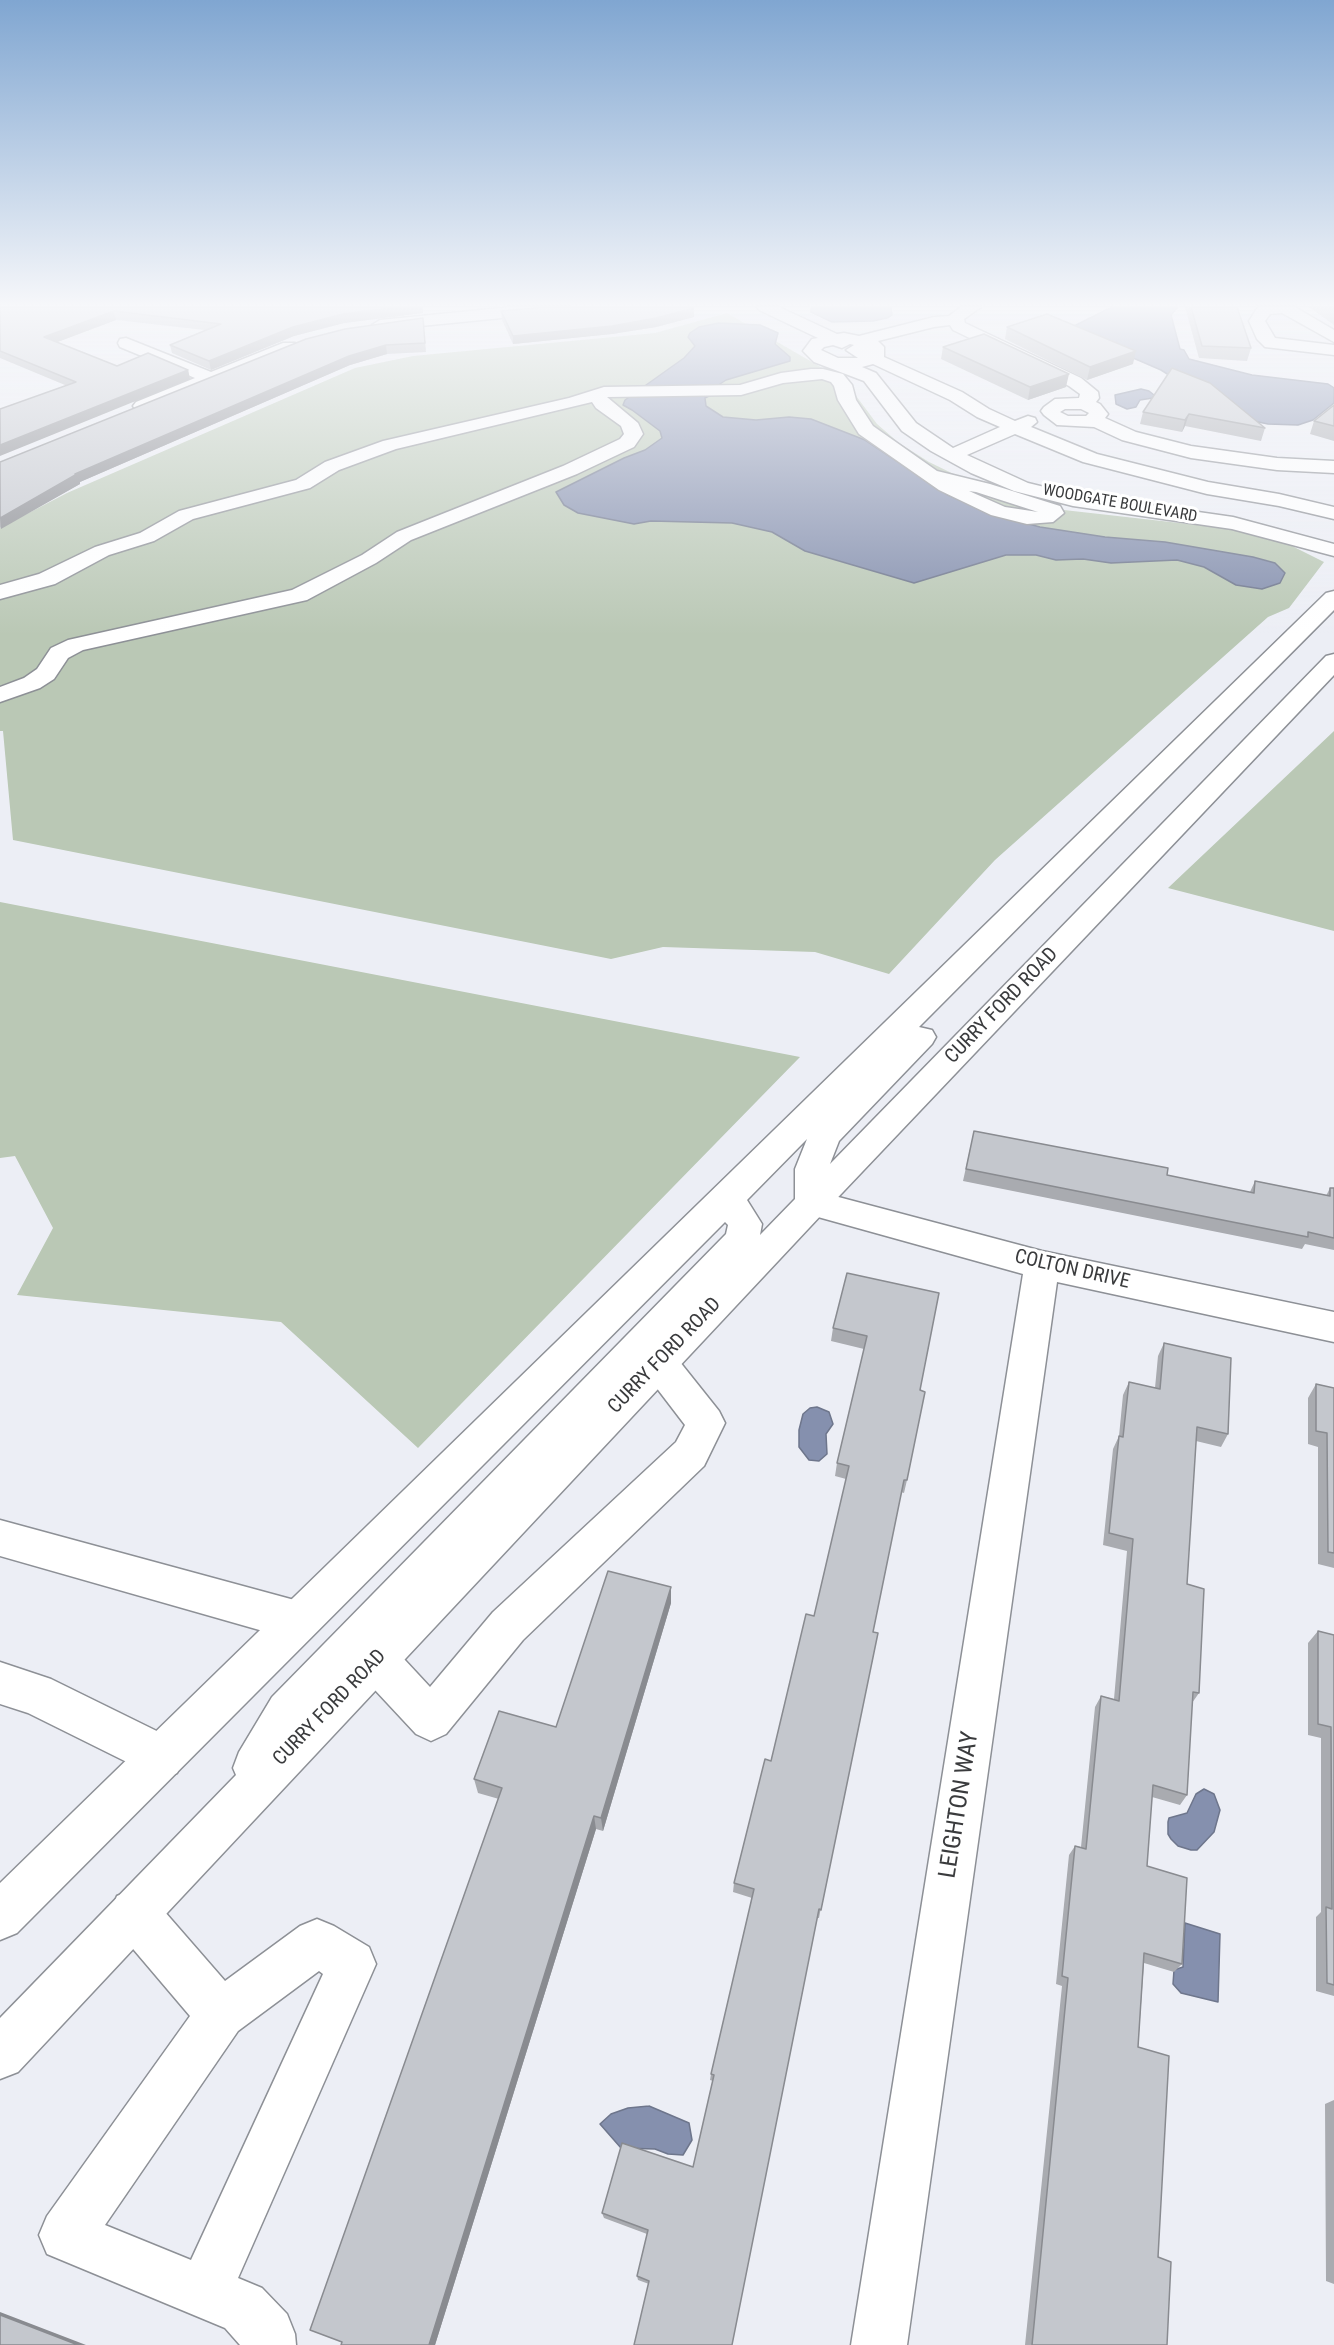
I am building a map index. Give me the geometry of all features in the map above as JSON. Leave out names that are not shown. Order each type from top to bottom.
[{"type":"main road","points":[[0,592],[47,579],[102,551],[147,537],[186,515],[303,484],[332,466],[390,445],[512,416]]},
{"type":"main road","points":[[0,695],[32,683],[46,674],[59,653],[76,645],[299,595],[369,559],[404,536],[570,470],[627,443],[634,434],[629,423],[620,416]]},
{"type":"main road","points":[[857,416],[866,430],[931,475],[974,501],[998,511],[1038,518],[1052,516],[1054,513],[962,481],[931,475]]},
{"type":"main road","name":"WOODGATE BOULEVARD","points":[[901,416],[909,427],[952,455],[1021,487],[1073,500],[1233,523],[1334,550]]},
{"type":"main road","name":"WOODGATE BOULEVARD","points":[[990,416],[1090,458],[1152,475],[1334,513]]},
{"type":"main road","points":[[952,455],[1045,416]]},
{"type":"main road","points":[[1054,416],[1070,422],[1095,420],[1129,436],[1191,452],[1277,464],[1334,467]]},
{"type":"main road","points":[[1095,420],[1098,416]]},
{"type":"main road","points":[[1016,448],[1070,422]]},
{"type":"main road","points":[[978,469],[997,458]]},
{"type":"main road","points":[[0,1916],[1334,598]]},
{"type":"main road","name":"CURRY FORD ROAD","points":[[0,2054],[812,1203],[1334,661]]},
{"type":"main road","points":[[812,1203],[811,1169],[825,1135],[1121,835],[1131,799]]},
{"type":"main road","points":[[229,1813],[287,1712],[742,1240],[745,1224],[727,1197]]},
{"type":"main road","name":"COLTON DRIVE","points":[[812,1203],[1042,1265],[1334,1327]]},
{"type":"main road","name":"LEIGHTON WAY","points":[[879,2345],[1042,1265]]},
{"type":"main road","points":[[376,1660],[431,1719],[508,1626],[690,1454],[706,1423],[659,1363]]},
{"type":"main road","points":[[0,1538],[298,1621]]},
{"type":"main road","points":[[0,1683],[36,1694],[160,1757]]},
{"type":"main road","points":[[134,1913],[221,2014]]},
{"type":"main road","points":[[204,2293],[352,1964],[317,1943],[221,2014],[66,2235],[204,2293],[243,2307],[267,2334],[268,2345]]},
{"type":"green space","points":[[243,416],[871,416],[899,443],[929,462],[970,482],[1055,509],[1224,528],[1286,543],[1324,562],[1289,608],[1268,617],[995,860],[889,974],[815,952],[663,947],[611,959],[13,840],[3,731],[0,731],[0,528],[67,493]]},
{"type":"green space","points":[[1334,731],[1334,931],[1168,888]]},
{"type":"green space","points":[[0,902],[800,1057],[418,1448],[281,1322],[17,1295],[53,1228],[15,1156],[0,1158]]},
{"type":"water","points":[[641,416],[722,416],[756,420],[789,417],[811,419],[865,440],[948,495],[995,515],[1040,527],[1105,537],[1165,542],[1253,557],[1275,563],[1285,573],[1280,583],[1262,589],[1236,585],[1204,567],[1177,560],[1111,563],[1083,559],[1056,560],[1036,555],[1006,555],[914,583],[805,551],[772,532],[732,523],[651,521],[634,524],[578,513],[564,505],[556,492],[645,450],[662,438],[660,431]]},
{"type":"water","points":[[1231,416],[1317,416],[1298,425],[1268,424]]},
{"type":"water","points":[[817,1407],[829,1412],[833,1424],[826,1434],[827,1454],[819,1461],[809,1460],[799,1447],[799,1430],[803,1414],[810,1408]]},
{"type":"water","points":[[1204,1789],[1214,1794],[1220,1810],[1214,1832],[1197,1850],[1178,1846],[1168,1834],[1169,1818],[1187,1813],[1196,1794]]},
{"type":"water","points":[[1185,1923],[1220,1934],[1218,2002],[1181,1993],[1173,1984],[1174,1970],[1183,1967]]},
{"type":"water","points":[[649,2106],[689,2123],[692,2140],[683,2155],[668,2154],[655,2149],[621,2148],[600,2124],[611,2114],[628,2108]]},
{"type":"building","points":[[0,416],[72,416],[0,445]]},
{"type":"building","points":[[113,416],[209,416],[75,474],[77,474],[0,518],[0,462]]},
{"type":"building","points":[[1166,416],[1187,416],[1185,420]]},
{"type":"building","points":[[1202,416],[1251,416],[1265,428]]},
{"type":"building","points":[[1320,416],[1334,416],[1334,426],[1314,421]]},
{"type":"building","points":[[974,1131],[1168,1168],[1167,1175],[1254,1193],[1255,1181],[1330,1196],[1330,1188],[1334,1188],[1334,1238],[1308,1232],[1308,1237],[966,1169]]},
{"type":"building","points":[[847,1273],[939,1293],[920,1390],[925,1392],[907,1480],[904,1480],[873,1632],[878,1633],[821,1910],[819,1909],[732,2345],[634,2345],[649,2281],[637,2276],[648,2230],[602,2213],[622,2143],[693,2167],[714,2075],[711,2074],[754,1889],[734,1883],[765,1759],[771,1761],[806,1614],[814,1616],[849,1466],[837,1463],[867,1336],[833,1328]]},
{"type":"building","points":[[1164,1343],[1231,1358],[1228,1434],[1197,1427],[1187,1584],[1204,1589],[1199,1693],[1193,1692],[1187,1795],[1153,1785],[1147,1866],[1187,1878],[1182,1964],[1144,1953],[1138,2047],[1169,2056],[1158,2257],[1171,2262],[1167,2345],[1032,2345],[1068,1978],[1062,1976],[1075,1846],[1086,1849],[1101,1696],[1119,1701],[1133,1539],[1109,1533],[1119,1436],[1123,1437],[1129,1382],[1160,1389]]},
{"type":"building","points":[[1316,1384],[1334,1388],[1334,1553],[1328,1552],[1327,1433],[1316,1431]]},
{"type":"building","points":[[608,1571],[671,1587],[601,1818],[594,1816],[429,2345],[341,2345],[342,2342],[310,2330],[502,1788],[474,1779],[499,1711],[556,1727]]},
{"type":"building","points":[[1318,1631],[1334,1635],[1334,1985],[1327,1983],[1326,1907],[1332,1909],[1331,1727],[1318,1724]]},
{"type":"building","points":[[0,2315],[78,2345],[0,2345]]}]
